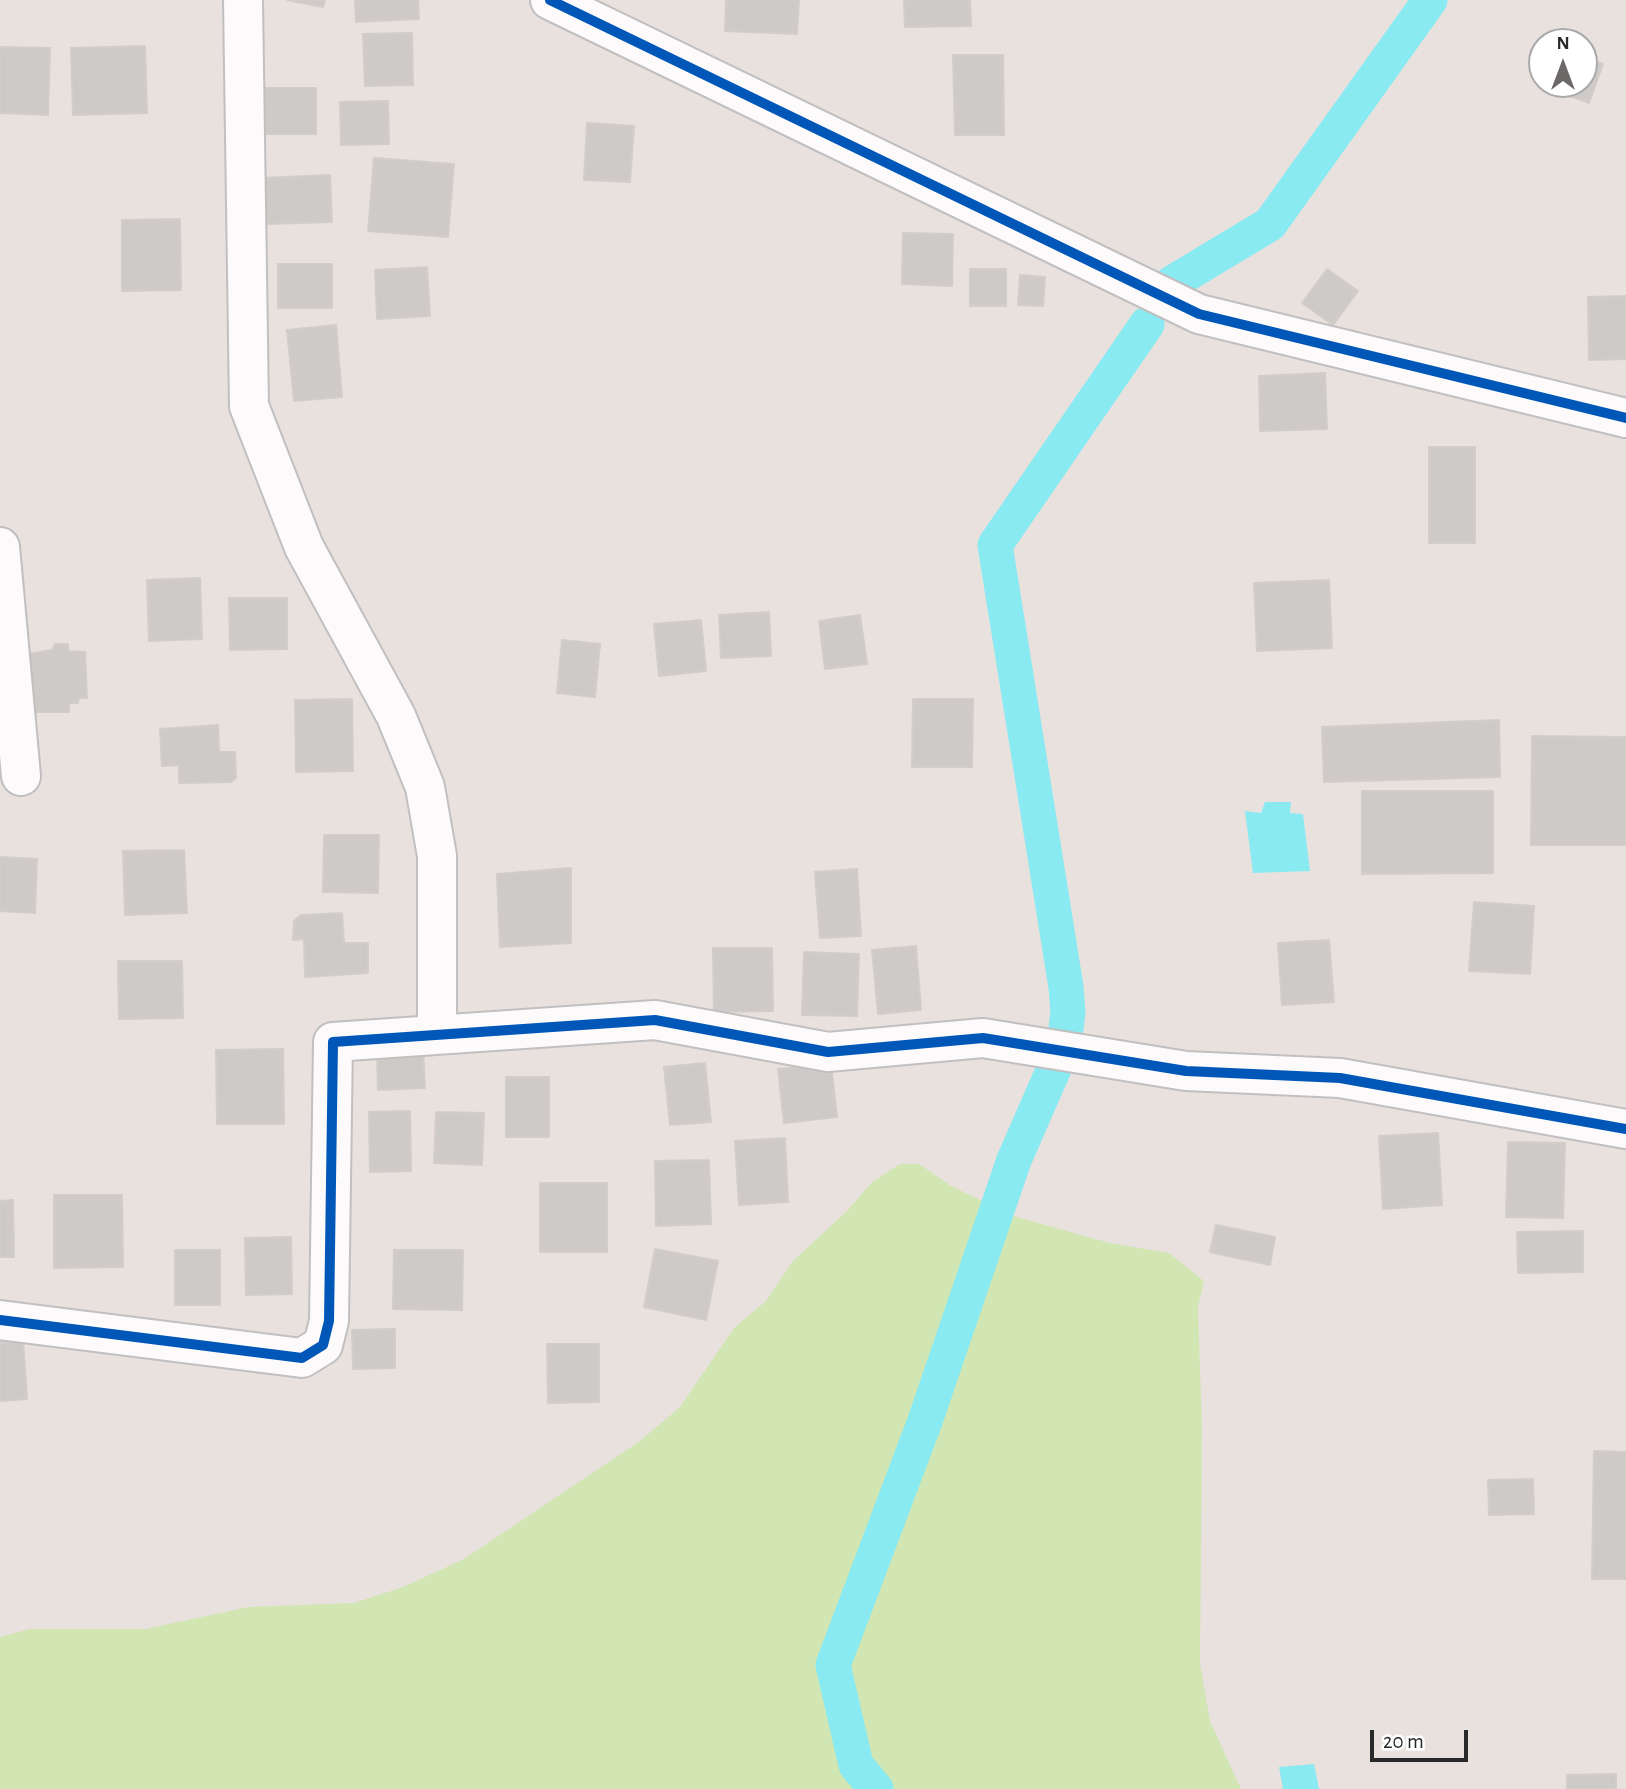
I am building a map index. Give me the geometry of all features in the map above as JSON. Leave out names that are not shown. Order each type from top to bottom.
[{"type":"street","points":[[243,0],[249,406],[304,547],[396,716],[425,787],[436,856],[436,1034]]},
{"type":"street","points":[[550,0],[1199,314],[1626,418]]},
{"type":"street","points":[[0,547],[21,776]]},
{"type":"street","points":[[0,1320],[302,1358],[323,1345],[328,1321],[333,1042],[655,1020],[828,1052],[983,1038],[1186,1071],[1340,1078],[1626,1129]]},
{"type":"green space","points":[[900,1164],[919,1164],[951,1186],[1016,1217],[1110,1243],[1169,1253],[1204,1281],[1198,1307],[1202,1429],[1200,1664],[1210,1721],[1241,1789],[0,1789],[0,1637],[30,1629],[146,1629],[248,1607],[354,1603],[403,1587],[464,1559],[640,1441],[680,1407],[734,1328],[766,1301],[793,1261],[848,1210],[872,1182]]},
{"type":"water","points":[[1265,802],[1291,802],[1290,813],[1303,814],[1310,871],[1253,873],[1245,811],[1261,813]]},
{"type":"water","points":[[1314,1764],[1319,1789],[1283,1789],[1279,1767]]},
{"type":"building","points":[[287,0],[325,0],[323,7]]},
{"type":"building","points":[[355,0],[418,0],[419,19],[356,22]]},
{"type":"building","points":[[726,0],[799,0],[797,34],[725,31]]},
{"type":"building","points":[[904,0],[970,0],[971,26],[905,27]]},
{"type":"building","points":[[412,33],[413,85],[365,86],[363,34]]},
{"type":"building","points":[[145,46],[147,113],[73,115],[71,48]]},
{"type":"building","points":[[0,47],[50,48],[48,115],[0,113]]},
{"type":"building","points":[[953,55],[1003,55],[1004,135],[955,135]]},
{"type":"building","points":[[1598,62],[1603,64],[1598,78]]},
{"type":"building","points":[[263,88],[316,88],[316,134],[263,134]]},
{"type":"building","points":[[1575,98],[1591,98],[1589,103]]},
{"type":"building","points":[[388,101],[389,144],[341,145],[340,102]]},
{"type":"building","points":[[587,123],[634,126],[630,182],[584,180]]},
{"type":"building","points":[[374,158],[454,164],[448,237],[368,231]]},
{"type":"building","points":[[330,175],[332,222],[266,224],[263,178]]},
{"type":"building","points":[[180,219],[181,290],[122,291],[122,220]]},
{"type":"building","points":[[903,233],[953,234],[952,286],[902,284]]},
{"type":"building","points":[[278,264],[332,264],[332,308],[278,308]]},
{"type":"building","points":[[427,267],[430,316],[377,319],[375,270]]},
{"type":"building","points":[[970,269],[1006,269],[1006,306],[970,306]]},
{"type":"building","points":[[1327,269],[1358,291],[1333,325],[1302,303]]},
{"type":"building","points":[[1020,275],[1045,277],[1043,306],[1018,305]]},
{"type":"building","points":[[1626,296],[1626,359],[1589,360],[1588,297]]},
{"type":"building","points":[[336,325],[342,397],[294,401],[287,330]]},
{"type":"building","points":[[1325,373],[1327,429],[1260,431],[1259,376]]},
{"type":"building","points":[[1429,447],[1475,447],[1475,543],[1429,543]]},
{"type":"building","points":[[200,578],[202,639],[149,641],[147,580]]},
{"type":"building","points":[[1329,580],[1332,648],[1257,651],[1254,583]]},
{"type":"building","points":[[229,598],[287,598],[287,649],[230,650]]},
{"type":"building","points":[[769,612],[771,656],[721,658],[719,615]]},
{"type":"building","points":[[860,615],[867,664],[825,669],[819,621]]},
{"type":"building","points":[[701,620],[706,671],[659,676],[654,624]]},
{"type":"building","points":[[562,640],[600,644],[595,697],[557,693]]},
{"type":"building","points":[[55,644],[68,644],[68,651],[85,652],[87,698],[79,698],[78,703],[69,703],[69,712],[24,712],[28,654],[52,650]]},
{"type":"building","points":[[352,699],[353,771],[296,772],[295,700]]},
{"type":"building","points":[[913,699],[973,699],[972,767],[912,767]]},
{"type":"building","points":[[1499,720],[1500,777],[1324,782],[1322,727]]},
{"type":"building","points":[[218,725],[219,752],[235,752],[236,778],[231,782],[179,783],[179,765],[162,766],[160,729]]},
{"type":"building","points":[[1532,736],[1626,737],[1626,845],[1531,845]]},
{"type":"building","points":[[1362,791],[1493,791],[1493,873],[1362,874]]},
{"type":"building","points":[[324,835],[379,835],[378,893],[323,892]]},
{"type":"building","points":[[184,850],[187,913],[125,915],[123,851]]},
{"type":"building","points":[[0,857],[37,859],[35,913],[0,911]]},
{"type":"building","points":[[571,868],[571,943],[500,947],[497,874]]},
{"type":"building","points":[[857,869],[861,936],[820,938],[815,872]]},
{"type":"building","points":[[1474,902],[1534,906],[1530,974],[1469,971]]},
{"type":"building","points":[[342,913],[344,943],[368,943],[368,973],[305,977],[304,939],[293,940],[294,921],[301,915]]},
{"type":"building","points":[[1329,940],[1334,1002],[1282,1005],[1278,943]]},
{"type":"building","points":[[916,946],[921,1010],[878,1014],[872,950]]},
{"type":"building","points":[[713,948],[772,948],[773,1011],[714,1012]]},
{"type":"building","points":[[804,952],[859,954],[857,1016],[802,1015]]},
{"type":"building","points":[[118,961],[182,961],[183,1018],[119,1019]]},
{"type":"building","points":[[283,1049],[284,1124],[217,1124],[216,1050]]},
{"type":"building","points":[[423,1051],[425,1088],[378,1090],[377,1053]]},
{"type":"building","points":[[705,1063],[711,1122],[670,1125],[664,1067]]},
{"type":"building","points":[[831,1064],[837,1117],[784,1123],[778,1069]]},
{"type":"building","points":[[506,1077],[549,1077],[549,1137],[506,1137]]},
{"type":"building","points":[[410,1111],[411,1171],[370,1172],[369,1112]]},
{"type":"building","points":[[436,1112],[484,1113],[482,1165],[434,1163]]},
{"type":"building","points":[[1438,1133],[1442,1205],[1383,1209],[1379,1136]]},
{"type":"building","points":[[785,1138],[788,1202],[739,1205],[735,1141]]},
{"type":"building","points":[[1508,1142],[1565,1143],[1563,1218],[1506,1217]]},
{"type":"building","points":[[709,1160],[711,1224],[656,1226],[655,1161]]},
{"type":"building","points":[[540,1183],[607,1183],[607,1252],[540,1252]]},
{"type":"building","points":[[54,1195],[122,1195],[123,1267],[54,1268]]},
{"type":"building","points":[[13,1200],[14,1257],[0,1257],[0,1201]]},
{"type":"building","points":[[1216,1225],[1275,1237],[1270,1265],[1210,1252]]},
{"type":"building","points":[[1583,1231],[1583,1272],[1518,1273],[1517,1232]]},
{"type":"building","points":[[291,1237],[292,1294],[246,1295],[245,1238]]},
{"type":"building","points":[[655,1249],[718,1261],[706,1320],[644,1307]]},
{"type":"building","points":[[175,1250],[220,1250],[220,1305],[175,1305]]},
{"type":"building","points":[[394,1250],[463,1250],[462,1310],[393,1309]]},
{"type":"building","points":[[395,1329],[395,1368],[353,1369],[352,1330]]},
{"type":"building","points":[[23,1341],[27,1399],[0,1401],[0,1342]]},
{"type":"building","points":[[547,1344],[599,1344],[599,1402],[548,1403]]},
{"type":"building","points":[[1594,1451],[1626,1452],[1626,1579],[1592,1579]]},
{"type":"building","points":[[1533,1479],[1534,1514],[1489,1515],[1488,1480]]},
{"type":"building","points":[[1616,1774],[1616,1789],[1567,1789],[1567,1775]]},
{"type":"waterway","points":[[1172,283],[1270,224],[1430,0]]},
{"type":"waterway","points":[[1065,1037],[1068,1012],[1066,987],[995,545],[1147,324]]},
{"type":"waterway","points":[[876,1789],[856,1765],[833,1665],[925,1421],[1014,1160],[1056,1064]]},
{"type":"waterway","points":[[1028,1124],[1051,1076]]},
{"type":"cycle path","points":[[550,0],[1199,314],[1626,418]]},
{"type":"cycle path","points":[[0,1320],[302,1358],[323,1345],[329,1321],[333,1042],[655,1020],[828,1052],[983,1038],[1186,1071],[1340,1078],[1626,1129]]}]
